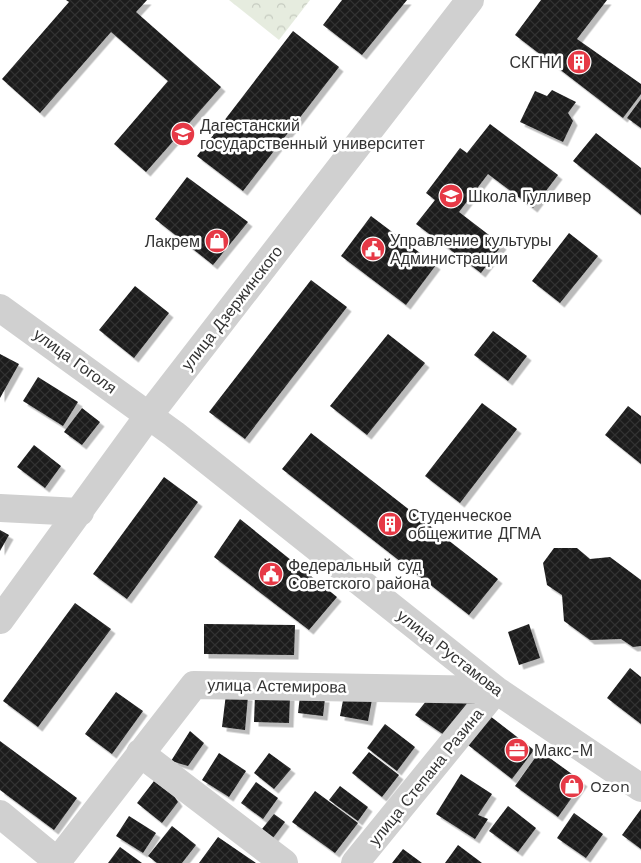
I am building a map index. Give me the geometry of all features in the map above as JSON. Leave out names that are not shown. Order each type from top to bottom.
[{"type":"street","name":"улица Дзержинского","points":[[0,620],[149,415],[470,0]]},
{"type":"street","name":"улица Гоголя","points":[[0,308],[149,415]]},
{"type":"street","name":"улица Рустамова","points":[[149,415],[496,690],[641,788]]},
{"type":"street","points":[[0,508],[80,512]]},
{"type":"street","name":"улица Астемирова","points":[[56,862],[194,685],[496,690]]},
{"type":"street","name":"улица Степана Разина","points":[[355,863],[496,690]]},
{"type":"street","points":[[140,753],[284,863]]},
{"type":"street","points":[[0,814],[56,862]]},
{"type":"green space","points":[[229,0],[310,0],[279,40]]},
{"type":"building","points":[[66,0],[147,0],[136,12],[221,87],[146,172],[114,144],[168,81],[111,32],[40,113],[2,79],[69,2]]},
{"type":"building","points":[[342,0],[407,0],[362,55],[323,25]]},
{"type":"building","name":"СКГНИ","points":[[541,0],[607,0],[577,39],[641,84],[641,94],[623,118],[515,35]]},
{"type":"building","points":[[293,31],[339,67],[243,191],[197,156]]},
{"type":"building","points":[[552,90],[576,102],[568,113],[573,121],[563,142],[520,122],[535,91],[547,96]]},
{"type":"building","points":[[641,99],[641,128],[627,118]]},
{"type":"building","name":"Школа Гулливер","points":[[490,124],[558,175],[533,208],[488,174],[459,212],[502,245],[481,273],[416,224],[435,200],[426,193],[460,148],[467,153]]},
{"type":"building","points":[[596,133],[641,168],[641,215],[573,161]]},
{"type":"building","points":[[187,177],[248,222],[213,265],[155,219]]},
{"type":"building","points":[[371,216],[436,265],[406,305],[341,256]]},
{"type":"building","points":[[569,233],[598,256],[560,303],[532,281]]},
{"type":"building","points":[[311,280],[347,307],[245,439],[209,412]]},
{"type":"building","points":[[135,286],[169,313],[134,358],[99,330]]},
{"type":"building","points":[[493,331],[527,356],[508,381],[474,355]]},
{"type":"building","points":[[388,334],[425,363],[367,435],[330,406]]},
{"type":"building","points":[[0,354],[19,364],[0,398]]},
{"type":"building","points":[[38,377],[78,402],[63,426],[23,401]]},
{"type":"building","points":[[482,403],[517,429],[460,503],[425,476]]},
{"type":"building","points":[[628,406],[641,416],[641,464],[605,435]]},
{"type":"building","points":[[82,408],[100,422],[82,445],[64,432]]},
{"type":"building","name":"Студенческое общежитие ДГМА","points":[[311,433],[498,579],[469,615],[282,469]]},
{"type":"building","points":[[34,445],[61,466],[45,488],[17,467]]},
{"type":"building","points":[[164,477],[198,502],[127,599],[93,574]]},
{"type":"building","points":[[240,519],[337,597],[309,630],[214,557]]},
{"type":"building","points":[[0,530],[9,535],[0,551]]},
{"type":"building","points":[[554,548],[577,548],[590,559],[610,557],[641,580],[641,646],[633,647],[621,639],[590,640],[564,621],[562,595],[547,585],[543,563]]},
{"type":"building","points":[[75,603],[111,629],[38,727],[3,701]]},
{"type":"building","points":[[204,624],[295,625],[294,655],[204,654]]},
{"type":"building","points":[[529,624],[540,658],[519,665],[508,632]]},
{"type":"building","points":[[630,668],[641,677],[641,724],[607,698]]},
{"type":"building","points":[[345,690],[373,694],[368,721],[340,716]]},
{"type":"building","points":[[435,690],[475,703],[450,739],[415,715]]},
{"type":"building","points":[[116,692],[143,711],[112,754],[85,734]]},
{"type":"building","points":[[226,694],[248,696],[245,730],[222,727]]},
{"type":"building","points":[[255,695],[290,696],[289,723],[254,722]]},
{"type":"building","points":[[300,696],[325,698],[323,716],[298,713]]},
{"type":"building","points":[[490,716],[534,750],[512,779],[468,745]]},
{"type":"building","points":[[385,724],[415,747],[397,771],[367,748]]},
{"type":"building","points":[[190,731],[204,743],[188,766],[171,761]]},
{"type":"building","points":[[0,741],[77,798],[54,830],[0,790]]},
{"type":"building","points":[[540,751],[583,782],[558,817],[515,786]]},
{"type":"building","points":[[369,752],[399,775],[382,797],[352,773]]},
{"type":"building","points":[[219,753],[246,771],[229,797],[202,780]]},
{"type":"building","points":[[269,753],[291,769],[274,789],[254,773]]},
{"type":"building","points":[[461,774],[492,794],[478,815],[488,819],[475,839],[436,814]]},
{"type":"building","points":[[154,781],[174,796],[178,802],[162,823],[137,803]]},
{"type":"building","points":[[256,782],[278,798],[263,819],[241,803]]},
{"type":"building","points":[[340,786],[368,807],[358,821],[329,800]]},
{"type":"building","points":[[315,791],[358,823],[335,853],[292,822]]},
{"type":"building","points":[[508,806],[536,828],[518,852],[489,831]]},
{"type":"building","points":[[641,809],[641,849],[622,835]]},
{"type":"building","points":[[574,813],[603,834],[586,858],[557,838]]},
{"type":"building","points":[[274,814],[285,822],[273,838],[262,829]]},
{"type":"building","points":[[129,816],[156,833],[143,853],[116,836]]},
{"type":"building","points":[[172,826],[196,845],[182,863],[157,863],[148,856]]},
{"type":"building","points":[[218,837],[256,863],[199,863]]},
{"type":"building","points":[[458,845],[482,863],[445,863]]},
{"type":"building","points":[[120,847],[142,863],[108,863]]},
{"type":"building","points":[[403,849],[422,863],[392,863]]},
{"type":"place","name":"СКГНИ","points":[[579,62]]},
{"type":"place","name":"Дагестанский государственный университет","points":[[183,134]]},
{"type":"place","name":"Школа Гулливер","points":[[451,196]]},
{"type":"place","name":"Лакрем","points":[[217,241]]},
{"type":"place","name":"Управление культуры Администрации","points":[[373,249]]},
{"type":"place","name":"Студенческое общежитие ДГМА","points":[[390,524]]},
{"type":"place","name":"Федеральный суд Советского района","points":[[271,574]]},
{"type":"place","name":"Макс-М","points":[[517,750]]},
{"type":"place","name":"Ozon","points":[[572,786]]}]
